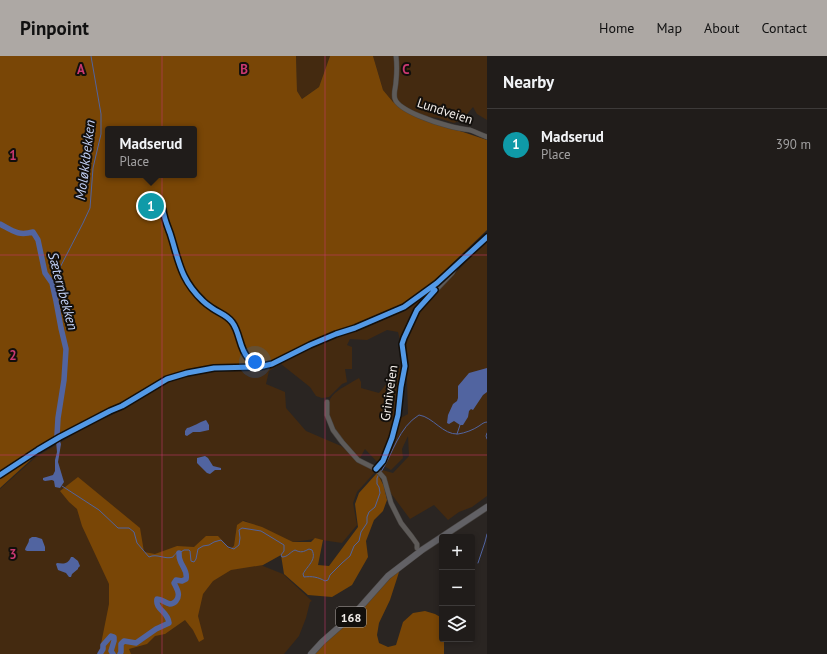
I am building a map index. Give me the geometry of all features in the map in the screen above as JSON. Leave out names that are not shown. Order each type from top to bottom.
[{"type":"main road","name":"168","points":[[311,654],[325,639],[356,612],[388,576],[420,548],[487,507]]},
{"type":"street","name":"Lundveien","points":[[396,56],[397,73],[394,93],[397,103],[406,110],[425,118],[487,137]]},
{"type":"street","points":[[163,210],[183,275],[189,285],[211,308],[226,316],[232,322],[244,352],[248,358],[264,366]]},
{"type":"street","name":"Griniveien","points":[[379,471],[392,438],[398,416],[401,387],[405,371],[402,344],[404,338],[417,310],[452,273],[458,263],[487,236]]},
{"type":"street","points":[[327,402],[327,415],[333,430],[358,460],[379,471],[384,478],[391,503],[401,523],[412,537],[418,541],[420,548]]},
{"type":"shaded area","points":[[0,56],[296,56],[297,91],[302,99],[319,87],[330,56],[373,56],[383,90],[393,102],[430,121],[487,140],[487,230],[416,298],[386,313],[319,340],[271,363],[255,366],[208,366],[168,376],[126,402],[55,436],[37,447],[35,456],[0,488]]},
{"type":"shaded area","points":[[296,56],[330,56],[319,87],[302,99],[297,91]]},
{"type":"shaded area","points":[[373,56],[487,56],[487,120],[477,114],[473,107],[462,120],[454,123],[438,118],[418,115],[393,102],[383,90]]},
{"type":"shaded area","points":[[487,240],[487,496],[472,507],[459,512],[448,520],[434,505],[410,519],[375,472],[357,492],[353,503],[357,525],[342,543],[315,539],[293,542],[243,520],[263,566],[283,574],[312,601],[310,602],[299,636],[284,654],[0,654],[0,489],[36,457],[96,421],[110,416],[174,378],[217,370],[245,370],[255,366],[271,363],[319,340],[386,313],[416,298],[441,279],[414,312],[400,340],[398,332],[387,330],[367,340],[350,339],[347,345],[352,347],[352,369],[345,369],[347,382],[342,384],[329,397],[322,398],[316,396],[310,387],[281,364],[269,371],[266,384],[285,392],[286,408],[306,431],[341,446],[367,466],[393,473],[409,456],[408,436],[402,449],[403,458],[391,470],[378,463],[365,449],[360,458],[340,437],[334,428],[328,409],[329,401],[335,393],[359,378],[361,388],[379,393],[400,367],[402,367],[398,401],[393,422],[408,414],[406,346],[410,328],[423,307]]},
{"type":"shaded area","points":[[377,473],[384,486],[387,500],[383,511],[374,520],[366,541],[368,557],[352,585],[332,597],[308,595],[284,574],[281,555],[263,565],[231,570],[213,581],[203,594],[198,616],[204,639],[199,642],[193,630],[185,620],[165,634],[155,636],[147,644],[129,649],[131,654],[99,654],[109,604],[109,584],[82,526],[77,509],[60,491],[78,477],[140,528],[144,552],[155,554],[177,546],[194,547],[206,536],[218,536],[230,549],[234,546],[237,525],[243,521],[262,527],[293,542],[311,542],[315,538],[323,540],[318,565],[329,566],[358,527],[355,504],[359,493]]},
{"type":"shaded area","points":[[400,569],[390,600],[379,623],[377,635],[379,643],[388,647],[396,645],[403,622],[413,613],[425,611],[439,616],[439,642],[444,642],[444,654],[314,654],[330,636]]},
{"type":"water","points":[[487,368],[487,392],[483,395],[473,410],[471,409],[469,411],[468,417],[463,425],[460,425],[454,421],[449,424],[447,423],[448,415],[453,404],[458,398],[458,386],[469,373]]},
{"type":"water","points":[[206,420],[209,425],[209,430],[193,432],[187,436],[185,435],[187,428]]},
{"type":"water","points":[[59,439],[61,444],[58,462],[64,482],[60,488],[55,487],[54,481],[52,480],[43,480],[43,478],[53,475],[55,471],[57,452],[56,441]]},
{"type":"water","points":[[205,456],[213,466],[221,468],[221,470],[215,470],[210,474],[207,473],[197,463],[197,458]]},
{"type":"water","points":[[32,537],[42,539],[45,551],[25,550],[29,539]]},
{"type":"water","points":[[71,557],[78,561],[80,566],[71,577],[69,577],[66,573],[58,570],[56,564],[66,563]]},
{"type":"waterway","name":"Moløkkbekken","points":[[52,283],[90,208],[93,168],[101,134],[101,114],[91,56]]},
{"type":"waterway","name":"Sæternbekken","points":[[0,224],[19,233],[33,232],[38,240],[45,273],[52,283],[66,349],[64,380],[58,418],[58,440]]},
{"type":"waterway","points":[[381,472],[401,433],[406,426],[419,415],[424,416],[453,434],[466,432],[487,422]]},
{"type":"waterway","points":[[457,434],[460,425]]},
{"type":"waterway","points":[[487,433],[487,439]]},
{"type":"waterway","points":[[62,486],[99,510],[118,528],[129,528],[134,532],[137,543],[149,557],[155,556],[170,558],[177,552],[179,553],[184,550],[189,550],[191,561],[194,562],[198,549],[214,542],[221,540],[228,547],[234,549],[239,545],[239,530],[242,528],[261,531],[284,545],[284,551],[281,555],[282,557],[295,550],[300,552],[309,549],[312,550],[313,557],[311,563],[303,574],[304,577],[315,577],[325,581],[328,580],[330,575],[350,556],[354,546],[359,541],[361,532],[367,523],[369,512],[375,507],[380,493],[377,484],[379,474]]},
{"type":"waterway","points":[[478,563],[487,534]]},
{"type":"waterway","points":[[120,654],[121,644],[124,641],[136,643],[156,629],[169,623],[168,619],[158,606],[157,599],[170,604],[174,603],[177,599],[178,592],[174,583],[176,580],[182,581],[186,579],[186,571],[179,558],[179,553]]},
{"type":"waterway","points":[[100,654],[103,649],[103,645],[111,636],[114,637],[111,651],[113,654]]},
{"type":"cycle path","points":[[163,210],[178,261],[189,285],[205,303],[230,320],[237,330],[245,354],[251,361],[264,366]]},
{"type":"cycle path","points":[[0,475],[60,437],[122,406],[167,379],[187,373],[214,368],[259,367],[272,364],[310,345],[404,307],[437,283],[487,237]]},
{"type":"cycle path","points":[[376,469],[383,461],[392,438],[398,415],[405,366],[402,344],[417,310],[435,290]]},
{"type":"place","name":"Madserud","points":[[151,206]]}]
